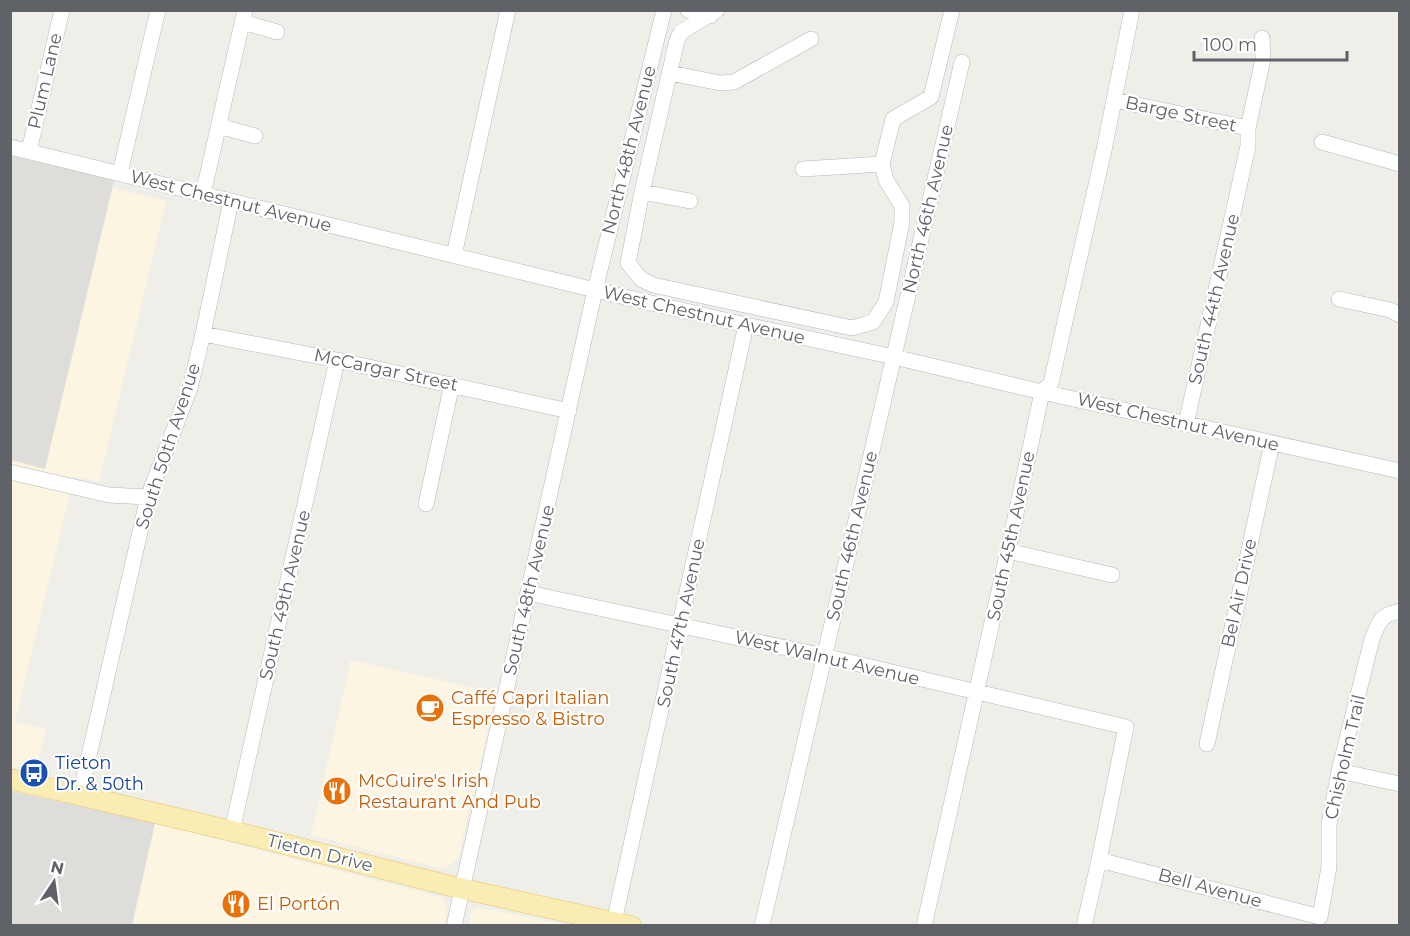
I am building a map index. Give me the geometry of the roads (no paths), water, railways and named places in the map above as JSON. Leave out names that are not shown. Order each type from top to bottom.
[{"type":"main road","name":"Tieton Drive","points":[[10,778],[463,889],[623,924]]},
{"type":"street","name":"Plum Lane","points":[[29,151],[62,10]]},
{"type":"street","points":[[120,173],[158,10]]},
{"type":"street","points":[[454,255],[508,10]]},
{"type":"street","name":"North 48th Avenue","points":[[595,290],[664,10]]},
{"type":"street","points":[[688,10],[710,12]]},
{"type":"street","points":[[710,12],[678,36],[628,263],[641,279],[653,285],[852,328],[873,322],[886,303],[902,222],[902,206],[886,180],[882,164],[893,119],[931,97],[952,10]]},
{"type":"street","name":"South 45th Avenue","points":[[924,926],[1042,392],[1051,383],[1104,150],[1132,10]]},
{"type":"street","points":[[203,194],[244,16],[277,32]]},
{"type":"street","name":"South 44th Avenue","points":[[1186,424],[1248,146],[1248,128],[1263,59],[1262,38]]},
{"type":"street","points":[[670,73],[720,83],[734,82],[811,39]]},
{"type":"street","name":"North 46th Avenue","points":[[894,357],[962,62]]},
{"type":"street","name":"Barge Street","points":[[1114,100],[1248,128]]},
{"type":"street","points":[[219,126],[255,136]]},
{"type":"street","points":[[1322,142],[1400,164]]},
{"type":"street","name":"West Chestnut Avenue","points":[[10,147],[595,290],[1400,471]]},
{"type":"street","points":[[803,170],[882,164]]},
{"type":"street","points":[[642,192],[690,201]]},
{"type":"street","name":"South 50th Avenue","points":[[80,795],[147,497],[190,388],[231,201]]},
{"type":"street","name":"South 48th Avenue","points":[[454,926],[595,290]]},
{"type":"street","points":[[1339,299],[1390,310],[1400,315]]},
{"type":"street","name":"South 47th Avenue","points":[[623,924],[680,626],[746,325]]},
{"type":"street","name":"McCargar Street","points":[[203,334],[452,384],[569,411]]},
{"type":"street","name":"South 46th Avenue","points":[[762,926],[894,357]]},
{"type":"street","name":"South 49th Avenue","points":[[232,831],[337,360]]},
{"type":"street","points":[[426,504],[452,384]]},
{"type":"street","name":"Bel Air Drive","points":[[1206,744],[1272,443]]},
{"type":"street","points":[[10,471],[109,495],[147,497]]},
{"type":"street","points":[[1008,551],[1112,575]]},
{"type":"street","name":"West Walnut Avenue","points":[[528,593],[824,656],[1126,728],[1100,860]]},
{"type":"street","name":"Chisholm Trail","points":[[1320,917],[1329,867],[1329,825],[1339,771],[1372,639],[1380,620],[1391,613],[1400,611]]},
{"type":"street","points":[[1339,771],[1400,784]]},
{"type":"street","points":[[1084,926],[1100,860]]},
{"type":"street","name":"Bell Avenue","points":[[1100,860],[1320,917]]},
{"type":"place","name":"Caffé Capri Italian Espresso & Bistro","points":[[430,708]]},
{"type":"place","name":"Tieton Dr. & 50th","points":[[34,773]]},
{"type":"place","name":"McGuire's Irish Restaurant And Pub","points":[[337,791]]},
{"type":"place","name":"El Portón","points":[[236,904]]}]
